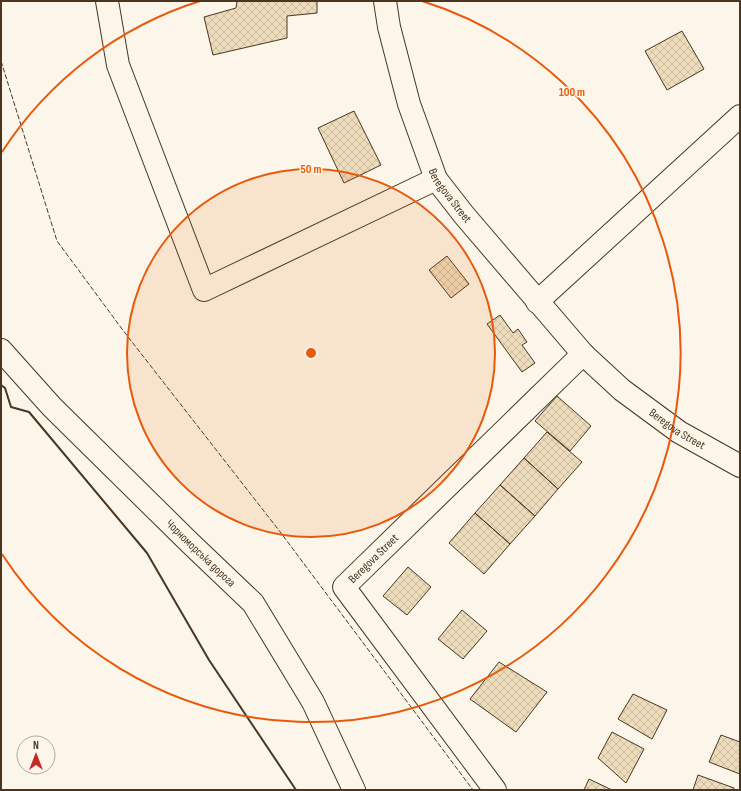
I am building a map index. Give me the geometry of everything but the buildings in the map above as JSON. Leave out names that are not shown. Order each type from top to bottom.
[{"type":"street","points":[[107,1],[118,65],[204,290],[436,179]]},
{"type":"street","name":"Beregova Street","points":[[385,1],[389,27],[409,104],[436,179],[464,215],[537,302],[583,354],[622,390],[679,432],[740,466]]},
{"type":"street","points":[[537,302],[740,116]]},
{"type":"street","name":"Чорноморська дорога","points":[[1,350],[52,407],[253,603],[313,702],[354,790]]},
{"type":"street","name":"Beregova Street","points":[[495,790],[344,587],[583,354]]},
{"type":"fence","points":[[1,61],[57,241],[125,333],[281,533],[473,790]]},
{"type":"wall","points":[[1,385],[5,388],[11,407],[29,412],[147,553],[209,660],[296,790]]}]
